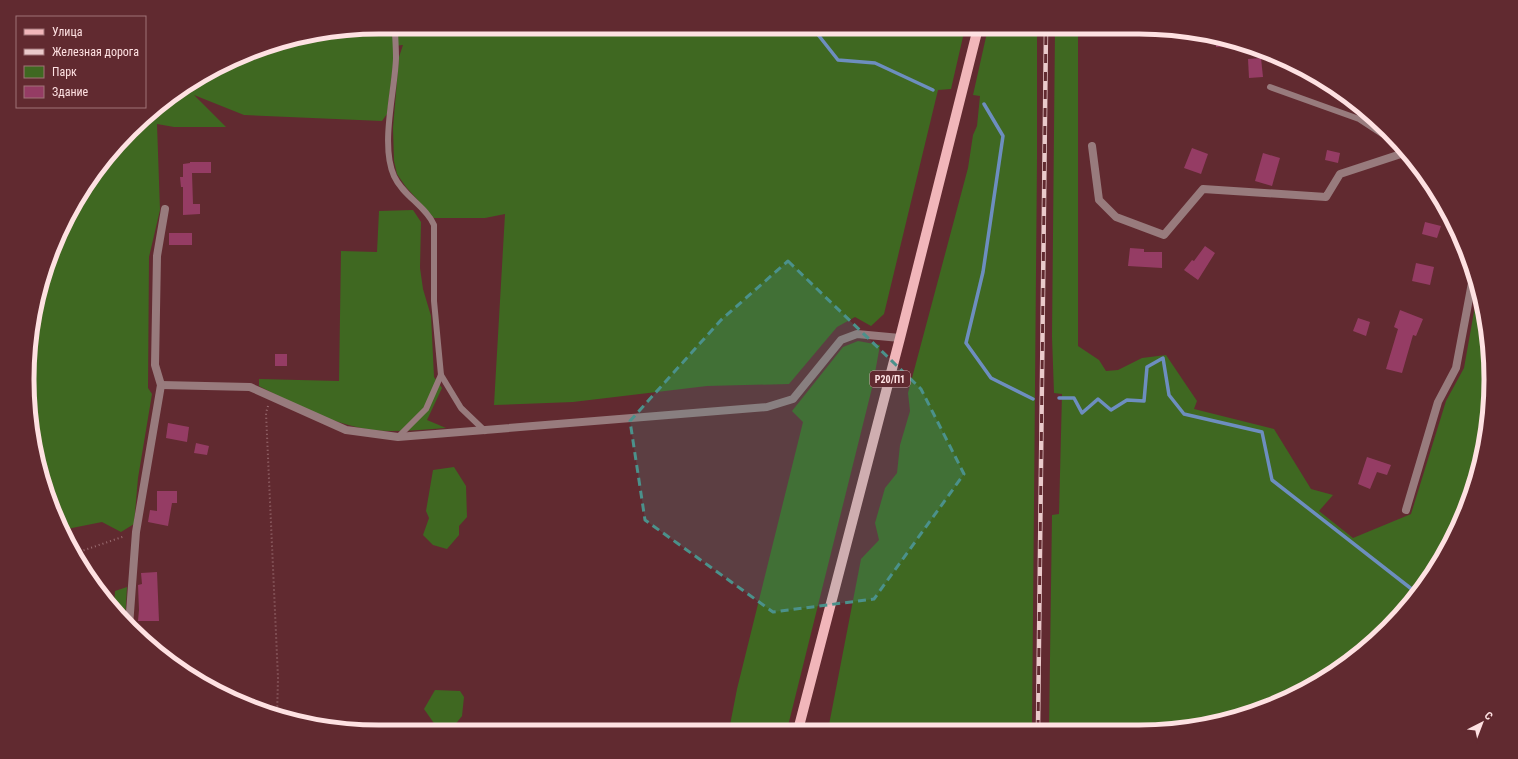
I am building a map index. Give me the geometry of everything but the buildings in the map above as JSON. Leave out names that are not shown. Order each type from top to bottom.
[{"type":"main road","name":"Р20/П1","points":[[799,725],[900,338],[976,34]]},
{"type":"street","points":[[1092,146],[1099,200],[1116,218],[1164,235],[1203,189],[1326,197],[1340,174],[1400,154]]},
{"type":"street","points":[[129,617],[136,532],[161,385],[155,365],[157,256],[165,209]]},
{"type":"street","points":[[1406,510],[1438,402],[1456,368],[1471,287]]},
{"type":"street","points":[[161,385],[250,387],[346,430],[398,437],[767,407],[793,399],[841,340],[857,334],[900,338]]},
{"type":"lane","points":[[395,34],[396,57],[389,126],[390,162],[395,176],[403,190],[430,217],[434,225],[434,301],[441,375],[461,408],[485,431]]},
{"type":"lane","points":[[1270,87],[1359,119],[1381,134]]},
{"type":"lane","points":[[398,437],[426,409],[441,375]]},
{"type":"path","points":[[270,396],[266,414],[278,678],[277,710]]},
{"type":"path","points":[[80,552],[136,532]]},
{"type":"highlighted area","points":[[788,261],[921,389],[964,474],[874,599],[773,612],[645,520],[630,421],[721,320]]},
{"type":"green space","points":[[964,34],[951,89],[938,90],[884,314],[871,326],[855,317],[837,327],[789,384],[707,386],[573,402],[494,405],[505,214],[485,218],[434,218],[406,187],[397,174],[394,161],[393,128],[399,57],[403,45],[393,46],[394,58],[387,114],[382,121],[244,115],[194,95],[226,127],[174,127],[157,124],[160,210],[149,257],[148,388],[152,394],[138,478],[134,524],[121,532],[102,522],[68,529],[52,491],[46,469],[37,425],[34,380],[37,334],[46,290],[60,247],[80,207],[105,169],[135,135],[169,105],[207,80],[247,60],[268,52],[312,41],[357,35]]},
{"type":"green space","points":[[987,34],[1037,34],[1032,725],[829,725],[861,559],[879,540],[875,523],[885,488],[897,473],[900,445],[910,411],[908,393],[968,168],[973,135],[977,126],[980,96],[973,95]]},
{"type":"green space","points":[[1055,34],[1078,34],[1078,346],[1099,360],[1106,371],[1118,370],[1142,358],[1166,355],[1197,401],[1194,409],[1274,429],[1311,489],[1333,495],[1319,511],[1353,538],[1411,514],[1446,401],[1464,368],[1475,304],[1481,334],[1483,357],[1483,402],[1481,425],[1472,469],[1458,512],[1438,552],[1413,590],[1383,624],[1349,654],[1311,679],[1271,699],[1250,707],[1184,722],[1138,725],[1049,725],[1052,515],[1059,514],[1062,394],[1054,393],[1052,337]]},
{"type":"green space","points":[[413,210],[421,222],[420,268],[423,289],[431,316],[434,377],[442,388],[427,420],[446,428],[391,431],[356,427],[306,409],[259,386],[259,379],[339,381],[341,251],[377,252],[379,211]]},
{"type":"green space","points":[[858,341],[880,345],[873,384],[788,725],[730,725],[737,689],[803,422],[792,411],[843,347]]},
{"type":"green space","points":[[454,467],[466,486],[467,517],[459,526],[459,535],[447,549],[433,545],[423,535],[429,518],[426,511],[433,470]]},
{"type":"green space","points":[[127,587],[125,613],[114,601],[115,591]]},
{"type":"green space","points":[[435,690],[460,691],[464,697],[462,716],[455,725],[435,725],[424,709]]},
{"type":"waterway","points":[[818,34],[838,60],[875,63],[933,90]]},
{"type":"waterway","points":[[984,104],[1003,136],[983,272],[966,343],[991,378],[1033,399]]},
{"type":"waterway","points":[[1059,398],[1074,398],[1082,413],[1098,399],[1111,410],[1127,400],[1144,401],[1147,367],[1163,358],[1169,395],[1184,414],[1262,432],[1272,480],[1413,590]]},
{"type":"railway","points":[[1038,725],[1046,34]]}]
